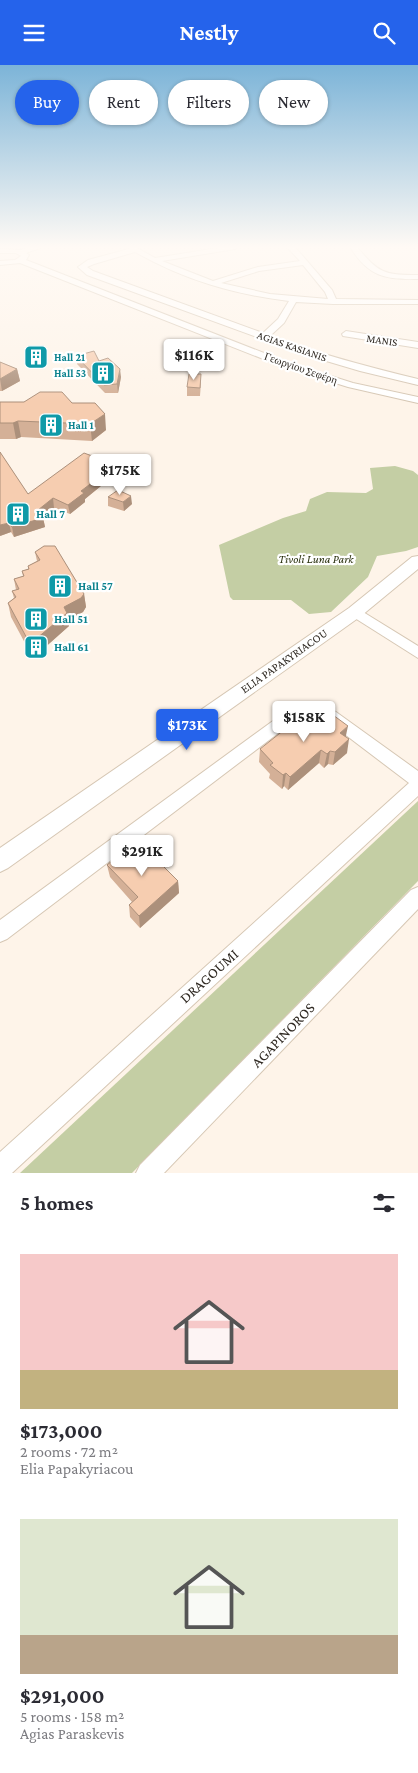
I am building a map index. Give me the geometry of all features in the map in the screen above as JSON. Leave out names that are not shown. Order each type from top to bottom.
[{"type":"main road","name":"ELIA PAPAKYRIACOU","points":[[0,861],[355,612],[418,561]]},
{"type":"street","name":"Γεωργίου Σεφέρη","points":[[118,299],[284,364],[351,385],[418,400]]},
{"type":"street","name":"AGIAS KASIANIS","points":[[159,299],[332,360],[417,379]]},
{"type":"street","points":[[284,299],[333,302],[418,302]]},
{"type":"street","points":[[263,337],[276,327],[286,315],[292,300]]},
{"type":"street","name":"MANIS","points":[[346,334],[418,345]]},
{"type":"street","points":[[355,612],[418,653]]},
{"type":"street","points":[[0,931],[293,714],[301,711],[317,711],[331,715],[418,780]]},
{"type":"street","name":"DRAGOUMI","points":[[0,1167],[418,785]]},
{"type":"street","name":"AGAPINOROS","points":[[148,1173],[418,896]]},
{"type":"green space","name":"Tivoli Luna Park","points":[[395,466],[413,471],[418,475],[418,547],[377,556],[368,577],[331,612],[309,614],[291,600],[233,600],[230,597],[219,545],[283,518],[306,511],[310,499],[327,492],[366,493],[373,489],[370,468]]},
{"type":"green space","points":[[418,801],[418,881],[132,1173],[20,1173]]},
{"type":"building","points":[[94,351],[99,361],[108,358],[120,369],[117,384],[104,385],[76,356]]},
{"type":"building","points":[[0,362],[17,369],[0,379]]},
{"type":"building","points":[[189,374],[201,374],[200,388],[187,387]]},
{"type":"building","points":[[40,392],[62,392],[72,403],[95,403],[105,414],[90,424],[18,421],[0,423],[0,402],[24,402]]},
{"type":"building","points":[[0,452],[28,494],[84,453],[103,460],[94,467],[106,472],[81,491],[84,493],[68,505],[53,498],[38,510],[43,518],[12,527],[9,523],[0,525]]},
{"type":"building","points":[[118,490],[131,496],[123,502],[108,497]]},
{"type":"building","points":[[44,546],[55,546],[84,594],[81,598],[64,607],[67,613],[30,644],[8,603],[16,597],[12,591],[19,589],[14,579],[24,576],[22,571],[29,569],[28,566],[40,560],[35,552]]},
{"type":"building","points":[[317,714],[326,721],[333,715],[348,726],[340,733],[349,739],[335,752],[330,751],[327,754],[321,750],[290,777],[286,773],[283,775],[270,765],[273,763],[260,749],[299,718],[305,724]]},
{"type":"building","points":[[135,842],[150,857],[152,855],[178,881],[139,916],[129,905],[138,897],[107,865]]},
{"type":"place","name":"Hall 21","points":[[36,357]]},
{"type":"place","name":"Hall 53","points":[[103,373]]},
{"type":"place","name":"Hall 1","points":[[51,425]]},
{"type":"place","name":"Hall 7","points":[[18,514]]},
{"type":"place","name":"Hall 57","points":[[60,586]]},
{"type":"place","name":"Hall 51","points":[[36,619]]},
{"type":"place","name":"Hall 61","points":[[36,647]]}]
